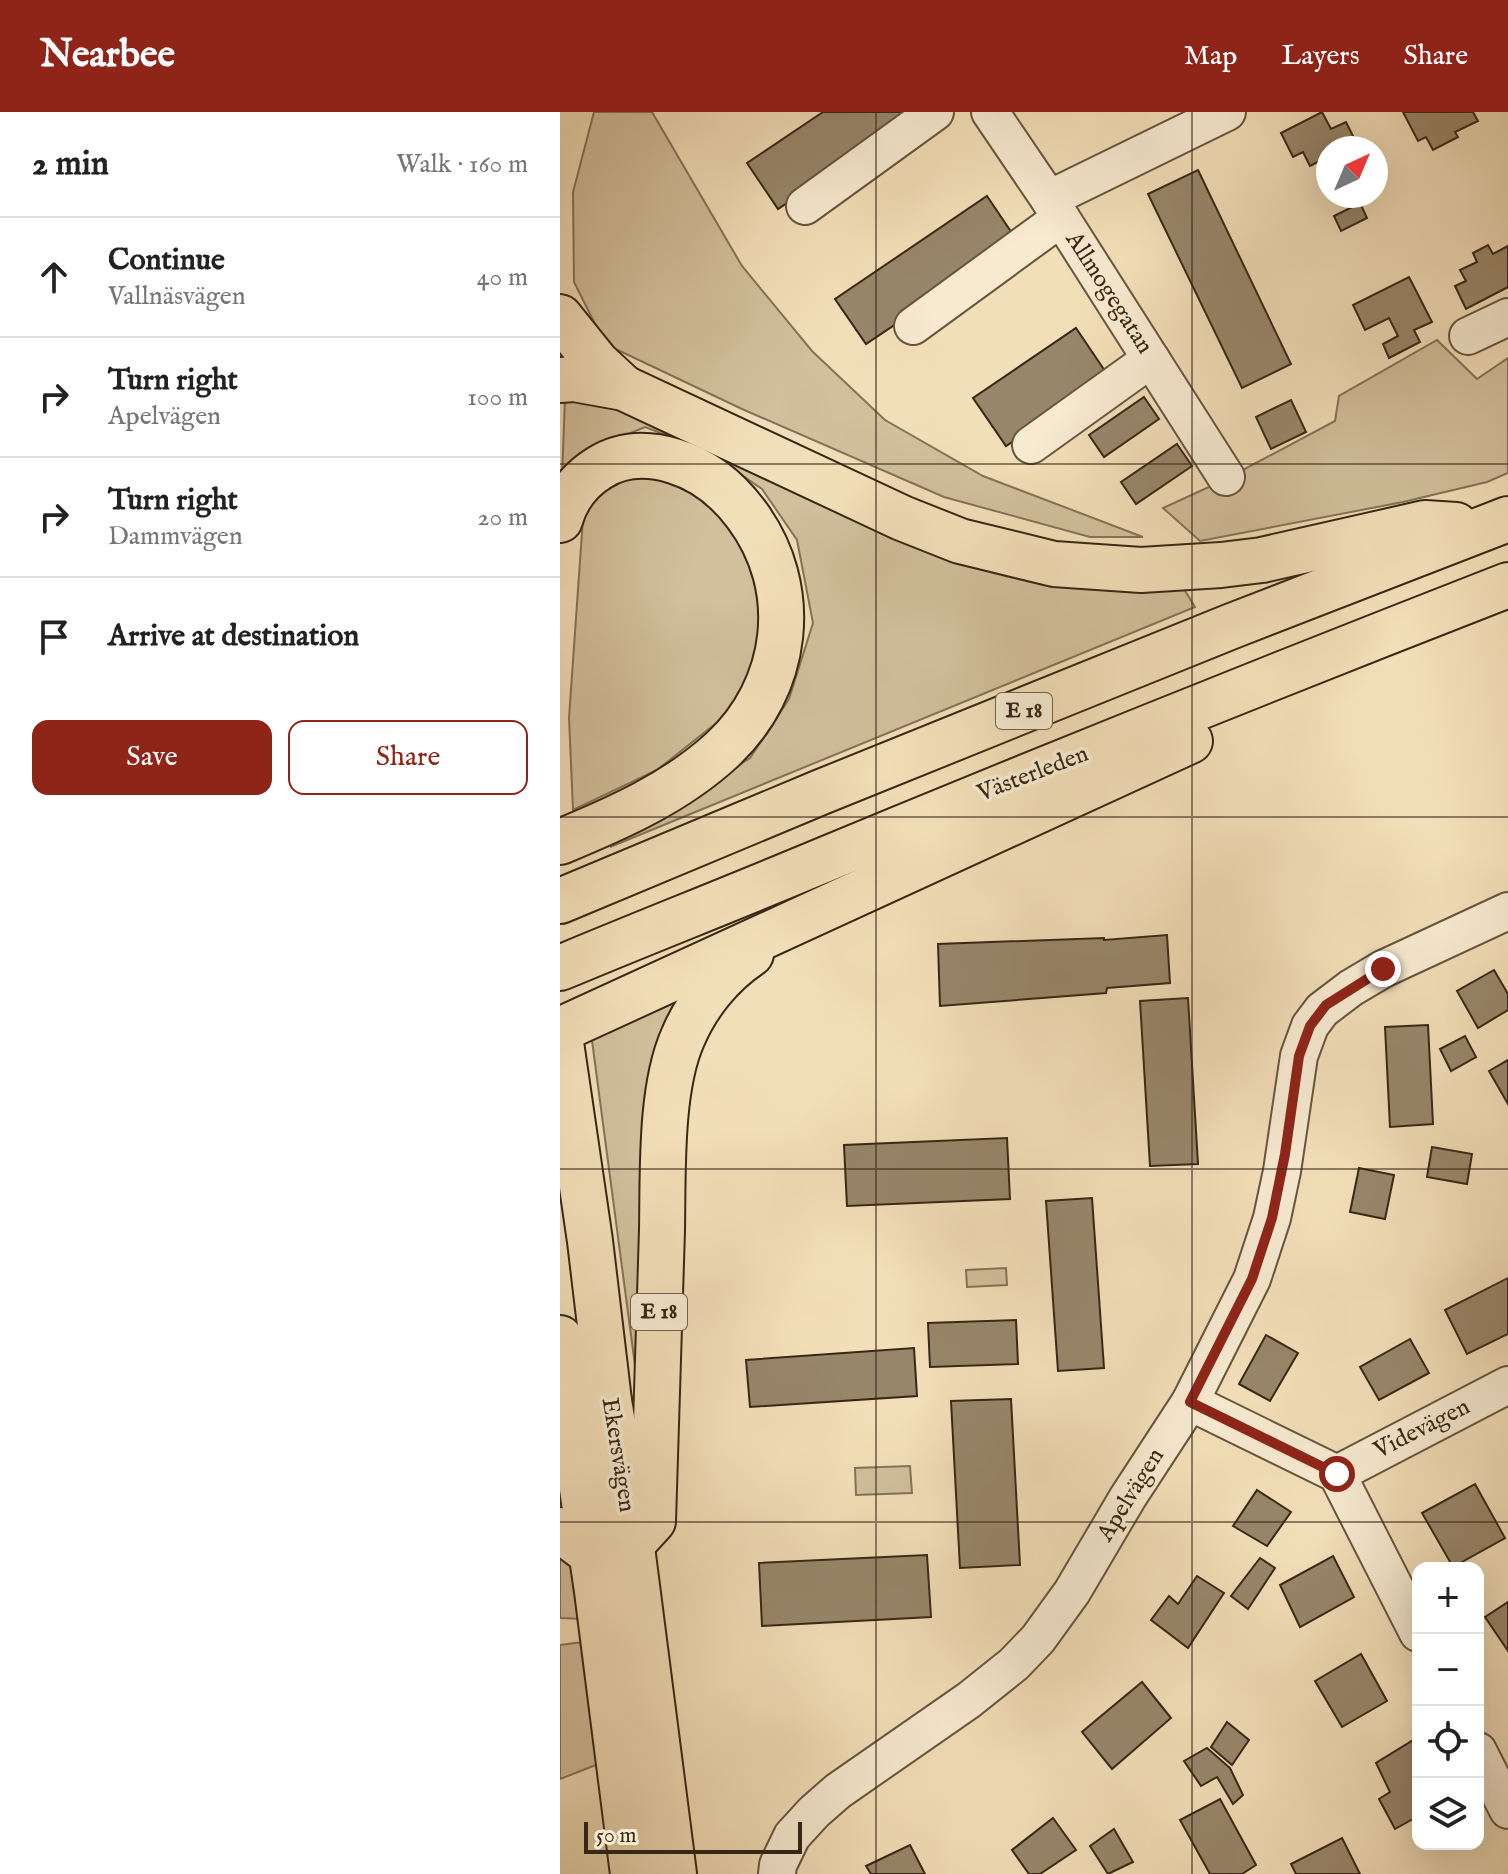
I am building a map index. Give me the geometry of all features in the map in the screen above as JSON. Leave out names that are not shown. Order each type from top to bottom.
[{"type":"main road","name":"E 18","points":[[560,317],[597,363],[624,388]]},
{"type":"main road","name":"E 18","points":[[560,380],[574,379],[624,388],[902,518],[960,541],[1054,564],[1141,570],[1221,565],[1262,560],[1425,523],[1499,523]]},
{"type":"main road","points":[[560,520],[571,494],[578,486],[591,473],[616,459],[646,455],[683,464],[722,487],[754,524],[776,571],[782,625],[779,652],[771,679],[759,704],[724,749],[696,772],[624,816],[560,842]]},
{"type":"main road","name":"E 18","points":[[560,901],[1218,632],[1499,523]]},
{"type":"main road","name":"Västerleden","points":[[560,968],[1270,677],[1508,585]]},
{"type":"main road","name":"E 18","points":[[560,1033],[1253,712],[1270,677]]},
{"type":"main road","name":"E 18","points":[[595,1555],[653,1521],[664,1149],[676,1060],[682,1039],[697,1010],[718,982],[747,957],[796,923]]},
{"type":"main road","name":"Ekersvägen","points":[[560,1033],[609,1401],[595,1555],[643,1643],[674,1874]]},
{"type":"main road","name":"Ekersvägen","points":[[560,1338],[568,1449],[595,1555],[633,1874]]},
{"type":"main road","points":[[568,1449],[609,1401]]},
{"type":"street","points":[[805,206],[935,112]]},
{"type":"street","name":"Allmogegatan","points":[[990,112],[1055,208],[1226,477]]},
{"type":"street","points":[[913,326],[1055,208],[1227,112]]},
{"type":"street","points":[[1468,336],[1508,317]]},
{"type":"street","points":[[1031,445],[1151,359]]},
{"type":"street","name":"Apelvägen","points":[[777,1874],[792,1836],[814,1812],[838,1791],[969,1700],[1014,1664],[1038,1639],[1072,1592],[1128,1497],[1190,1402],[1252,1279],[1272,1218],[1282,1171],[1299,1056],[1310,1026],[1322,1010],[1383,969],[1508,911]]},
{"type":"street","name":"Videvägen","points":[[1337,1474],[1508,1385]]},
{"type":"street","points":[[1190,1402],[1337,1474],[1412,1621]]},
{"type":"street","points":[[1484,1763],[1508,1810]]},
{"type":"shaded area","points":[[594,112],[652,112],[742,266],[812,351],[885,420],[983,476],[1143,537],[1090,537],[944,497],[742,409],[605,344],[574,282],[573,192]]},
{"type":"shaded area","points":[[1437,340],[1477,379],[1508,358],[1508,473],[1487,482],[1403,502],[1200,541],[1163,508],[1224,480],[1335,421],[1339,396]]},
{"type":"shaded area","points":[[565,398],[622,399],[885,524],[1179,581],[1195,607],[610,847],[750,758],[789,699],[813,623],[797,540],[762,489],[703,449],[645,427],[591,449],[562,479]]},
{"type":"shaded area","points":[[638,472],[697,486],[748,543],[762,590],[757,659],[729,713],[657,770],[573,810],[569,718],[584,504]]},
{"type":"shaded area","points":[[690,989],[636,1373],[591,1033]]},
{"type":"shaded area","points":[[1006,1268],[1007,1285],[967,1287],[966,1270]]},
{"type":"shaded area","points":[[910,1466],[912,1493],[856,1495],[855,1468]]},
{"type":"shaded area","points":[[560,1548],[570,1553],[586,1619],[560,1618]]},
{"type":"shaded area","points":[[591,1641],[601,1763],[560,1779],[560,1645]]},
{"type":"building","points":[[823,112],[922,112],[778,209],[747,163]]},
{"type":"building","points":[[1322,112],[1331,129],[1346,122],[1353,136],[1316,136],[1316,163],[1310,166],[1303,152],[1293,157],[1281,133]]},
{"type":"building","points":[[1403,112],[1473,112],[1478,121],[1455,132],[1458,137],[1433,150],[1426,137],[1418,141]]},
{"type":"building","points":[[1198,170],[1291,364],[1242,388],[1148,194]]},
{"type":"building","points":[[987,196],[1018,242],[866,344],[835,299]]},
{"type":"building","points":[[1350,208],[1362,208],[1367,218],[1341,231],[1334,216]]},
{"type":"building","points":[[1488,245],[1493,254],[1508,246],[1508,287],[1466,309],[1455,286],[1466,281],[1460,270],[1477,262],[1473,253]]},
{"type":"building","points":[[1409,277],[1432,322],[1414,330],[1420,342],[1389,358],[1383,344],[1398,336],[1389,318],[1365,330],[1353,305]]},
{"type":"building","points":[[1076,328],[1109,377],[1006,446],[973,398]]},
{"type":"building","points":[[1144,397],[1159,419],[1104,457],[1089,435]]},
{"type":"building","points":[[1291,400],[1306,432],[1271,449],[1256,417]]},
{"type":"building","points":[[1177,444],[1192,466],[1136,504],[1121,482]]},
{"type":"building","points":[[1167,935],[1170,983],[1107,988],[1106,993],[940,1006],[938,944],[1104,940]]},
{"type":"building","points":[[1494,970],[1508,994],[1508,1010],[1478,1028],[1457,991]]},
{"type":"building","points":[[1188,998],[1198,1164],[1150,1166],[1140,1001]]},
{"type":"building","points":[[1428,1025],[1433,1124],[1390,1127],[1385,1027]]},
{"type":"building","points":[[1465,1036],[1476,1057],[1451,1071],[1440,1049]]},
{"type":"building","points":[[1508,1060],[1508,1104],[1489,1071]]},
{"type":"building","points":[[1007,1138],[1010,1199],[847,1206],[844,1145]]},
{"type":"building","points":[[1432,1147],[1472,1154],[1467,1184],[1427,1177]]},
{"type":"building","points":[[1359,1168],[1394,1175],[1385,1219],[1350,1212]]},
{"type":"building","points":[[1092,1198],[1104,1368],[1058,1371],[1046,1201]]},
{"type":"building","points":[[1508,1278],[1508,1334],[1467,1354],[1445,1310]]},
{"type":"building","points":[[1016,1320],[1018,1364],[930,1367],[928,1323]]},
{"type":"building","points":[[1266,1335],[1298,1353],[1270,1401],[1239,1384]]},
{"type":"building","points":[[1410,1339],[1429,1373],[1379,1400],[1360,1367]]},
{"type":"building","points":[[914,1348],[917,1396],[750,1407],[746,1360]]},
{"type":"building","points":[[1011,1399],[1020,1565],[960,1568],[951,1401]]},
{"type":"building","points":[[1475,1484],[1505,1538],[1462,1562],[1450,1562],[1422,1513]]},
{"type":"building","points":[[1257,1490],[1291,1512],[1267,1546],[1233,1526]]},
{"type":"building","points":[[927,1555],[931,1617],[762,1626],[759,1563]]},
{"type":"building","points":[[1333,1556],[1354,1597],[1300,1627],[1280,1585]]},
{"type":"building","points":[[1260,1558],[1275,1568],[1248,1609],[1231,1596]]},
{"type":"building","points":[[1197,1576],[1224,1593],[1188,1648],[1151,1620],[1169,1596],[1178,1604]]},
{"type":"building","points":[[1508,1602],[1508,1651],[1485,1617]]},
{"type":"building","points":[[1361,1654],[1387,1701],[1342,1727],[1315,1681]]},
{"type":"building","points":[[1142,1682],[1171,1718],[1112,1769],[1082,1732]]},
{"type":"building","points":[[1227,1722],[1249,1740],[1232,1765],[1211,1747]]},
{"type":"building","points":[[1412,1741],[1412,1820],[1395,1829],[1379,1799],[1390,1792],[1376,1763]]},
{"type":"building","points":[[1207,1748],[1230,1768],[1243,1795],[1233,1804],[1217,1777],[1201,1786],[1184,1761]]},
{"type":"building","points":[[1220,1799],[1256,1865],[1242,1874],[1210,1874],[1180,1820]]},
{"type":"building","points":[[1053,1818],[1076,1850],[1040,1874],[1029,1874],[1012,1850]]},
{"type":"building","points":[[1114,1829],[1133,1862],[1108,1874],[1090,1846]]},
{"type":"building","points":[[1342,1838],[1360,1874],[1296,1874],[1291,1864]]},
{"type":"building","points":[[910,1845],[925,1874],[871,1874],[866,1866]]},
{"type":"route","points":[[1337,1474],[1190,1402],[1252,1279],[1272,1218],[1299,1056],[1310,1026],[1326,1005],[1383,969]]}]
